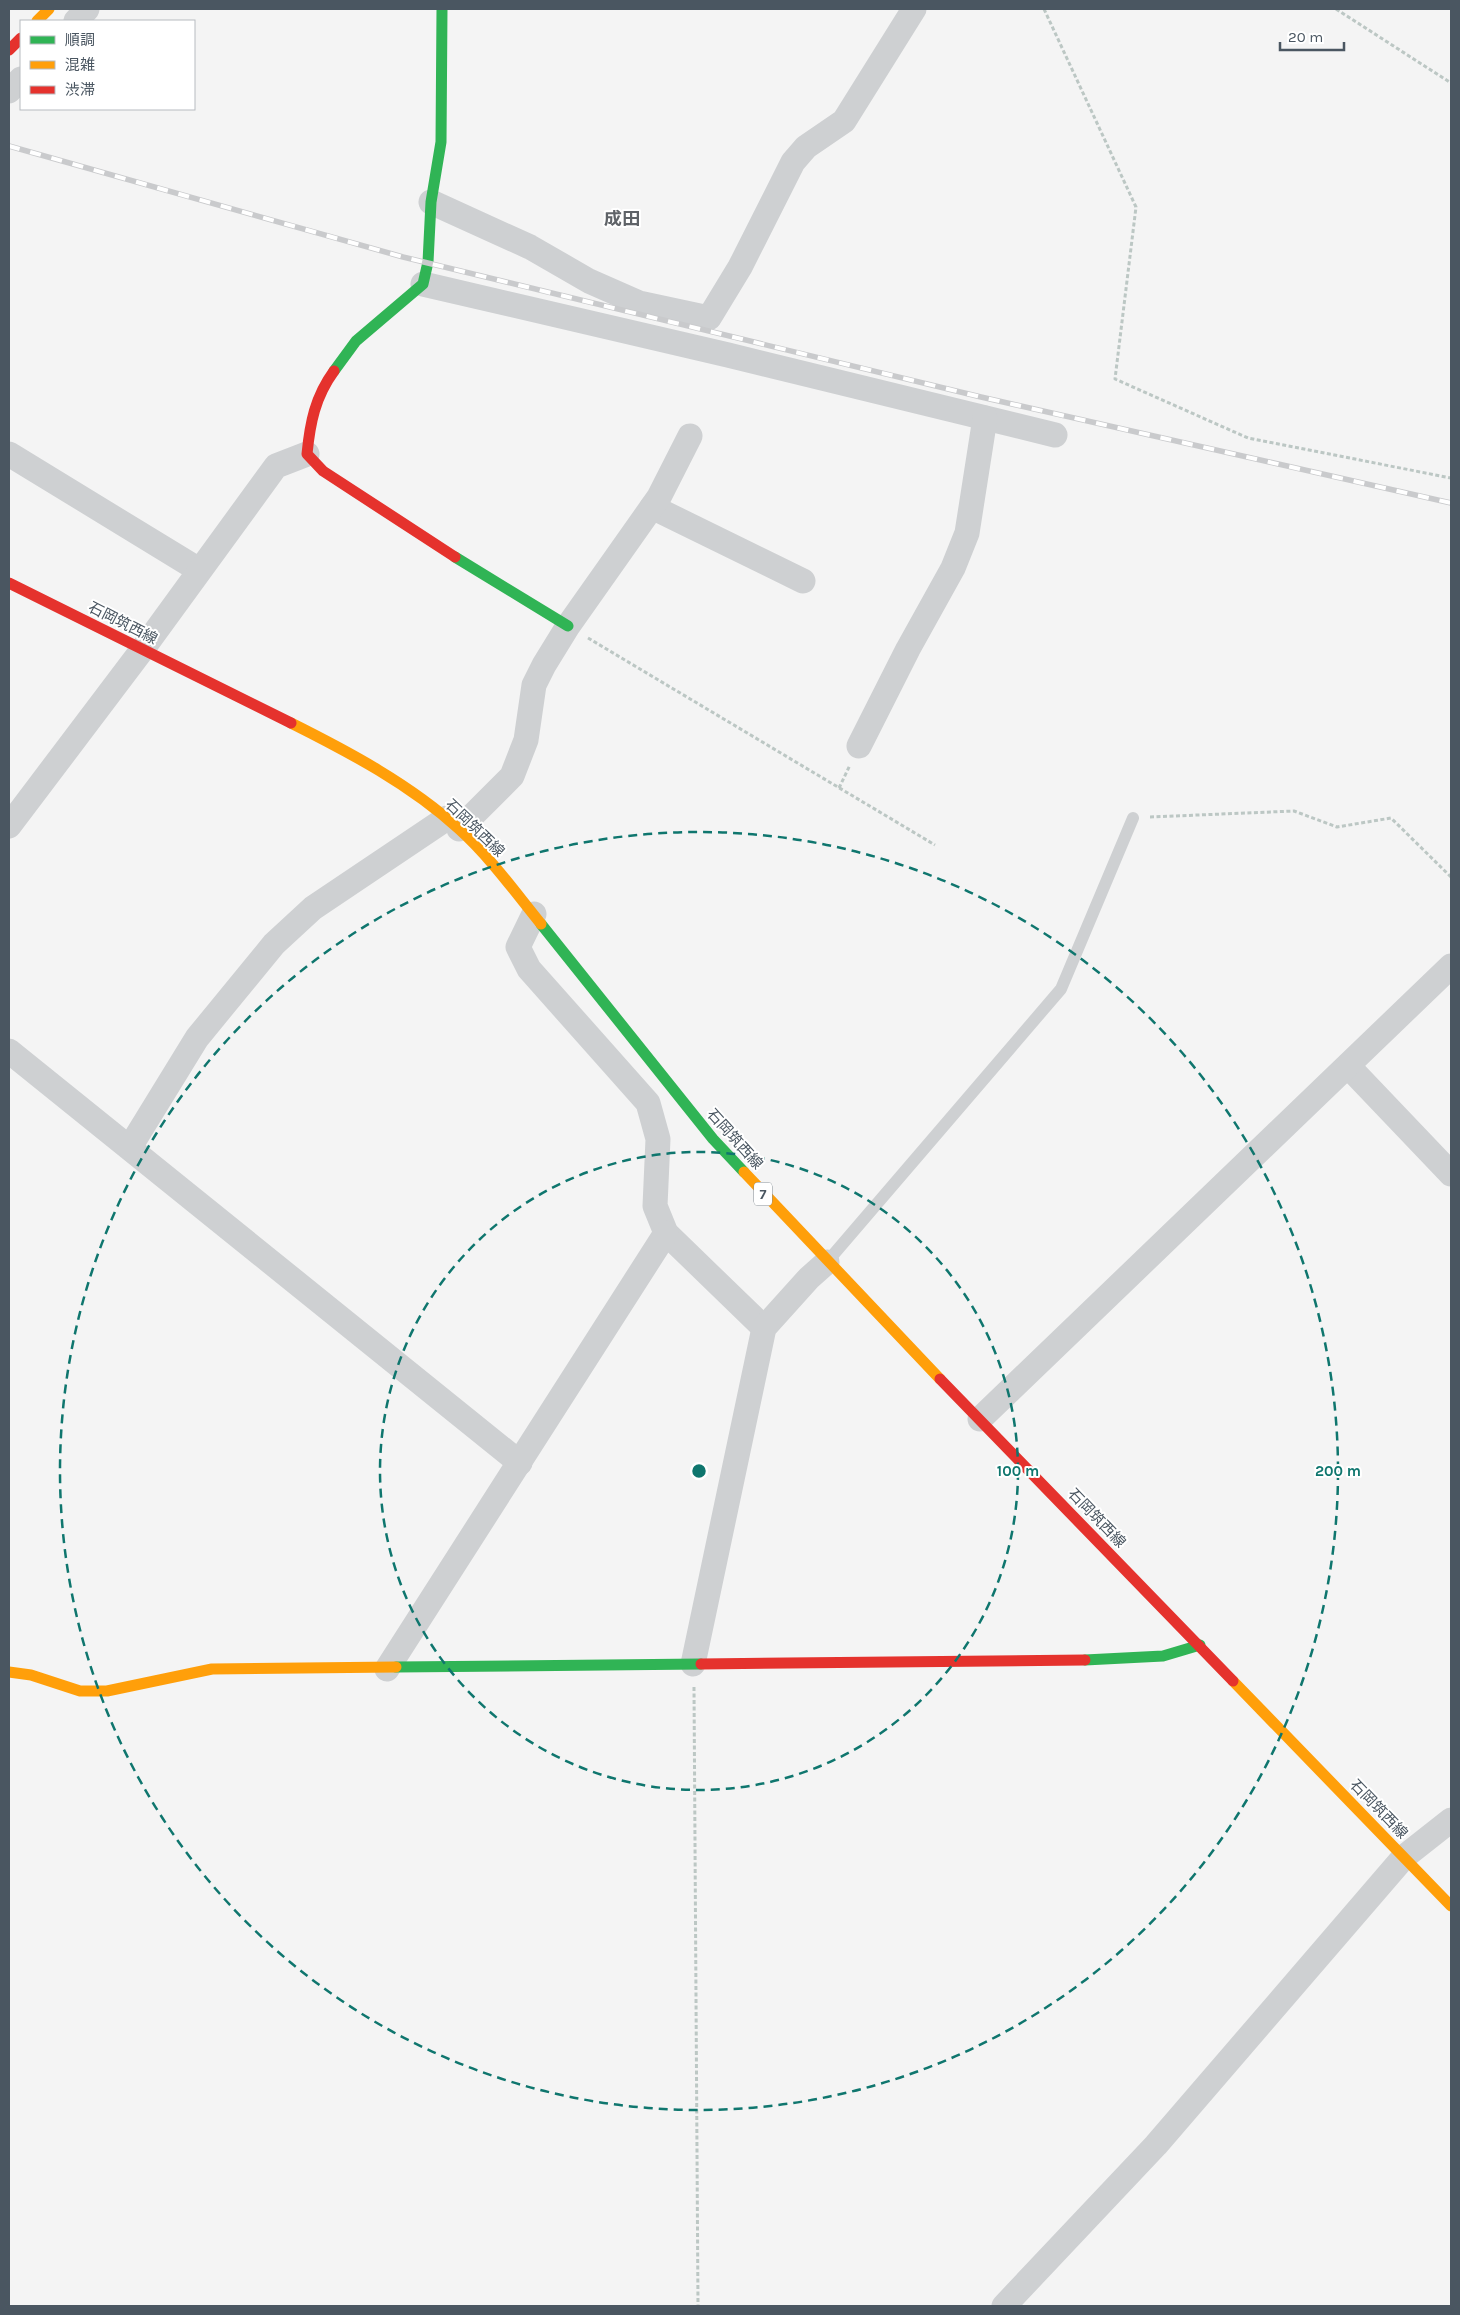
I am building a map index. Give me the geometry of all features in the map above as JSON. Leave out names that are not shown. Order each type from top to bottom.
[{"type":"main road","points":[[38,20],[49,9]]},
{"type":"main road","points":[[442,9],[442,142],[431,202],[428,262],[423,284],[356,341],[329,378],[310,418],[307,454],[323,471],[445,551],[568,626]]},
{"type":"main road","points":[[9,50],[20,39]]},
{"type":"main road","name":"石岡筑西線","points":[[9,583],[320,738],[408,789],[453,824],[506,880],[713,1139],[827,1262],[1451,1906]]},
{"type":"main road","points":[[9,1672],[30,1675],[80,1691],[107,1691],[212,1669],[387,1669],[1099,1660],[1161,1657],[1183,1653],[1200,1645]]},
{"type":"street","points":[[77,20],[88,9]]},
{"type":"street","points":[[431,202],[530,247],[589,280],[639,303],[709,318],[740,267],[793,162],[806,146],[844,121],[914,9]]},
{"type":"street","points":[[9,91],[20,80]]},
{"type":"street","points":[[423,284],[1055,435]]},
{"type":"street","points":[[859,746],[908,649],[953,568],[968,533],[985,418]]},
{"type":"street","points":[[130,1147],[197,1038],[274,944],[313,908],[453,824],[512,776],[526,740],[534,685],[544,665],[568,626],[652,508],[690,436]]},
{"type":"street","points":[[9,454],[199,570]]},
{"type":"street","points":[[9,826],[142,650],[276,466],[307,454]]},
{"type":"street","points":[[652,508],[803,581]]},
{"type":"street","points":[[534,914],[518,947],[529,969],[648,1103],[658,1139],[654,1206],[666,1233],[764,1328]]},
{"type":"street","points":[[980,1419],[1451,966]]},
{"type":"street","points":[[9,1051],[520,1463]]},
{"type":"street","points":[[1348,1066],[1451,1174]]},
{"type":"street","points":[[387,1669],[666,1233]]},
{"type":"street","points":[[693,1664],[764,1328],[808,1278],[827,1262]]},
{"type":"street","points":[[1004,2306],[1156,2145],[1404,1857],[1451,1820]]},
{"type":"lane","points":[[827,1262],[1061,989],[1133,818]]},
{"type":"path","points":[[1044,9],[1136,207],[1115,378],[1248,438],[1451,478]]},
{"type":"path","points":[[1336,9],[1451,83]]},
{"type":"path","points":[[568,626],[935,845]]},
{"type":"path","points":[[1133,818],[1294,811],[1338,827],[1391,818],[1451,877]]},
{"type":"path","points":[[693,1664],[698,2306]]},
{"type":"railway","points":[[9,146],[403,257],[981,397],[1451,503]]},
{"type":"traffic: fast","points":[[334,371],[356,341],[423,284],[428,262],[431,202],[441,142],[442,9]]},
{"type":"traffic: fast","points":[[455,557],[568,626]]},
{"type":"traffic: fast","points":[[541,924],[713,1139],[744,1172]]},
{"type":"traffic: fast","points":[[1085,1660],[1163,1656],[1200,1645]]},
{"type":"traffic: fast","points":[[396,1667],[701,1664]]},
{"type":"traffic: slow","points":[[38,20],[49,9]]},
{"type":"traffic: slow","points":[[291,723],[379,770],[440,813],[481,851],[541,924]]},
{"type":"traffic: slow","points":[[744,1172],[940,1379]]},
{"type":"traffic: slow","points":[[9,1672],[31,1675],[80,1691],[107,1691],[212,1669],[396,1667]]},
{"type":"traffic: slow","points":[[1233,1681],[1451,1906]]},
{"type":"traffic: jam","points":[[9,50],[20,39]]},
{"type":"traffic: jam","points":[[334,371],[322,391],[314,411],[307,454],[323,471],[455,557]]},
{"type":"traffic: jam","points":[[9,583],[291,723]]},
{"type":"traffic: jam","points":[[940,1379],[1233,1681]]},
{"type":"traffic: jam","points":[[701,1664],[1085,1660]]},
{"type":"district","name":"成田","points":[[622,219]]}]
